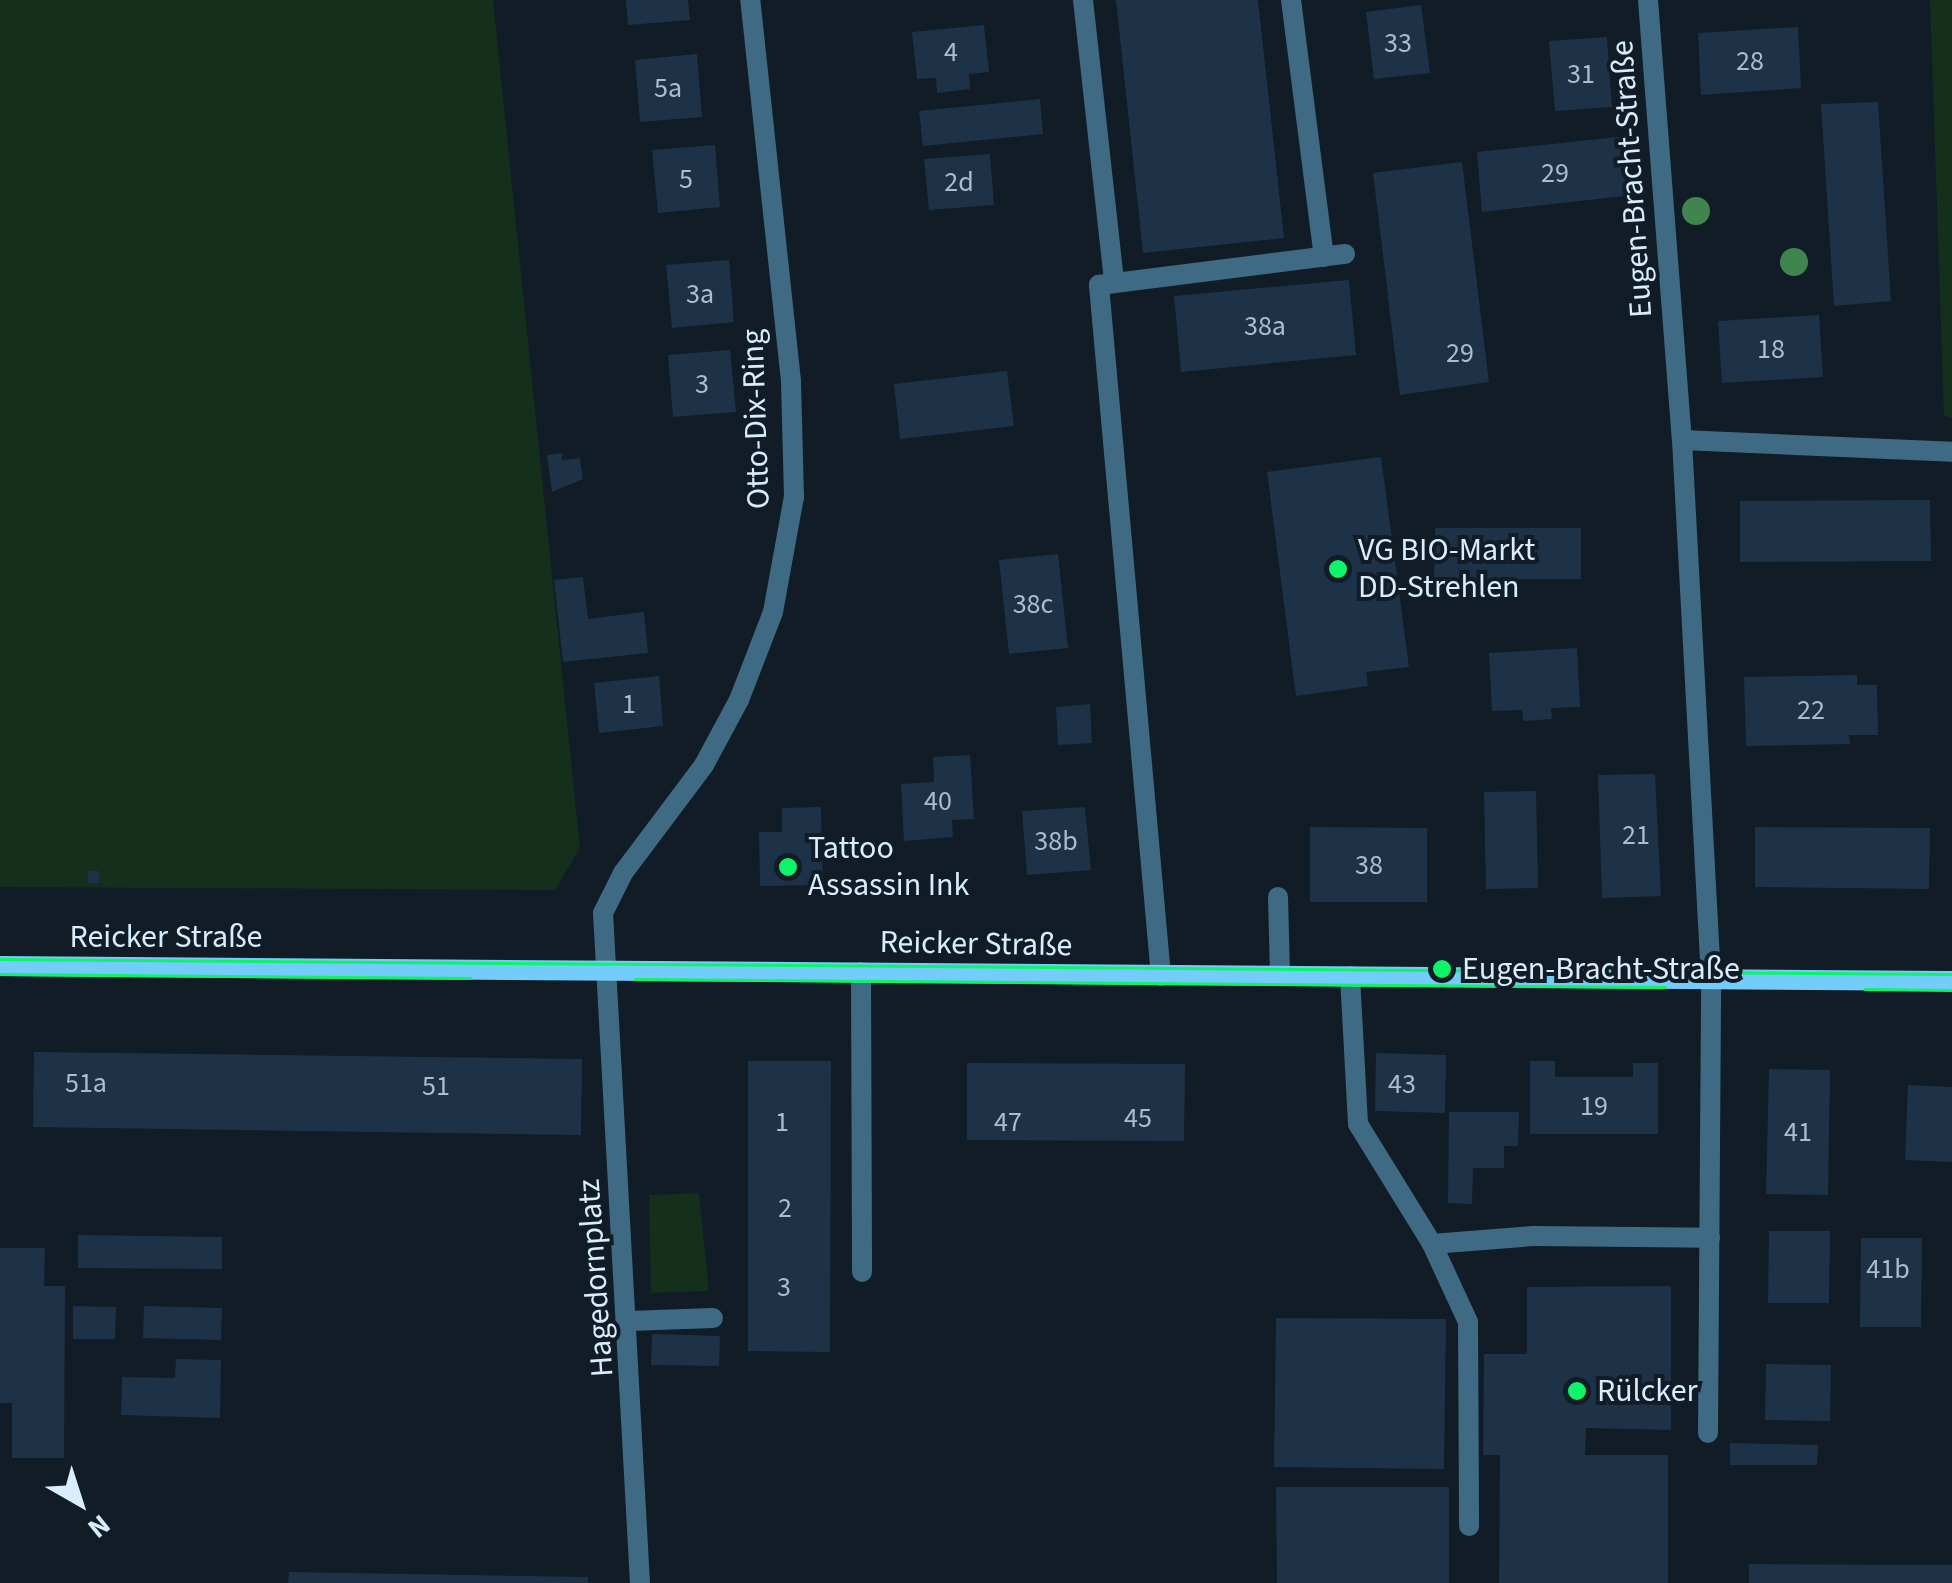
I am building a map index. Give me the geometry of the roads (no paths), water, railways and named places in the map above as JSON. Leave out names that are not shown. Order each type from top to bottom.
[{"type":"street","name":"Otto-Dix-Ring","points":[[606,970],[603,913],[623,872],[704,764],[738,700],[773,612],[794,497],[791,381],[750,0]]},
{"type":"street","points":[[1083,0],[1114,283]]},
{"type":"street","points":[[1161,976],[1099,285],[1335,255],[1291,0]]},
{"type":"street","name":"Eugen-Bracht-Straße","points":[[1648,0],[1682,440],[1711,979],[1708,1433]]},
{"type":"street","points":[[1682,440],[1952,452]]},
{"type":"street","points":[[1278,897],[1280,975]]},
{"type":"street","name":"Reicker Straße","points":[[0,966],[1952,981]]},
{"type":"street","name":"Hagedornplatz","points":[[606,970],[629,1321],[640,1583]]},
{"type":"street","points":[[861,972],[862,1272]]},
{"type":"street","points":[[1350,976],[1358,1124],[1432,1244],[1468,1322],[1470,1526]]},
{"type":"street","points":[[1432,1244],[1533,1236],[1710,1238]]},
{"type":"street","points":[[629,1321],[713,1318]]},
{"type":"tram line","points":[[0,959],[1952,974]]},
{"type":"tram line","points":[[0,974],[470,978]]},
{"type":"tram line","points":[[635,979],[1665,987]]},
{"type":"tram line","points":[[1865,989],[1952,990]]},
{"type":"place","name":"VG BIO-Markt DD-Strehlen","points":[[1338,569]]},
{"type":"place","name":"Tattoo Assassin Ink","points":[[788,867]]},
{"type":"place","name":"Eugen-Bracht-Straße","points":[[1442,969]]},
{"type":"place","name":"Rülcker","points":[[1577,1391]]}]
